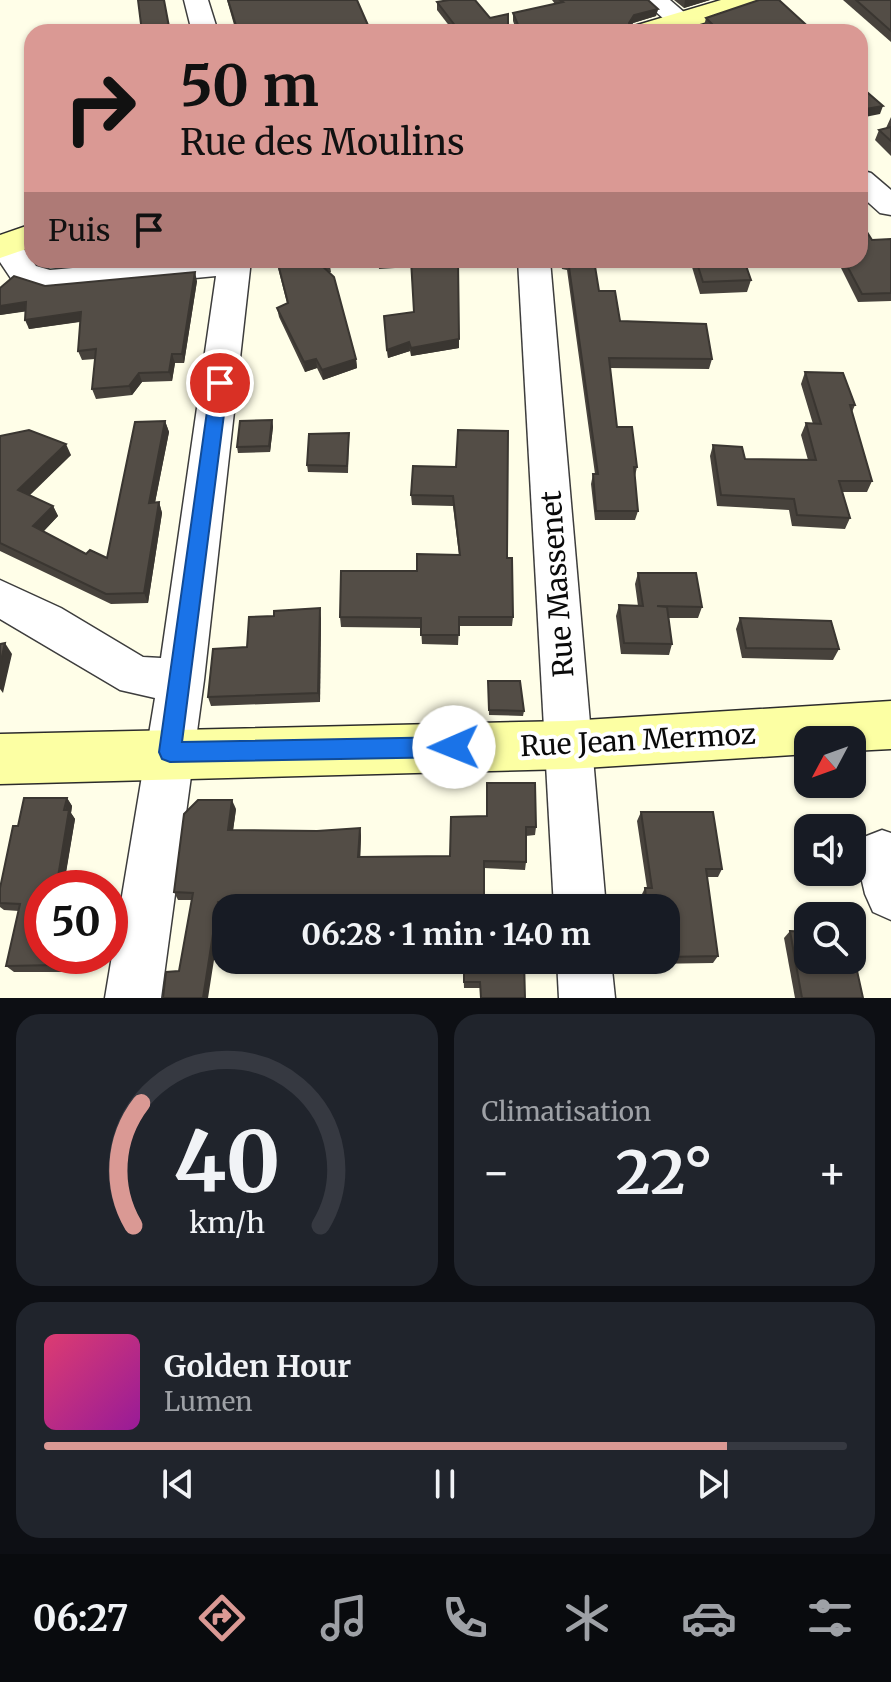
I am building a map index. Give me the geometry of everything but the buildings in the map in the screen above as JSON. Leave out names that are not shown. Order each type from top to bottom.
[{"type":"main road","points":[[692,24],[750,0]]},
{"type":"main road","name":"Rue Jean Mermoz","points":[[0,759],[170,752],[568,745],[891,725]]},
{"type":"street","points":[[196,0],[203,24]]},
{"type":"street","points":[[655,0],[685,24]]},
{"type":"street","points":[[868,186],[891,206]]},
{"type":"street","points":[[12,242],[24,273],[48,281],[176,268]]},
{"type":"street","points":[[133,998],[181,680],[234,268]]},
{"type":"street","name":"Rue Massenet","points":[[535,268],[579,894]]},
{"type":"street","points":[[0,598],[46,621],[136,676],[181,680]]},
{"type":"street","points":[[585,974],[587,998]]},
{"type":"route","points":[[220,383],[170,752],[454,747]]}]
